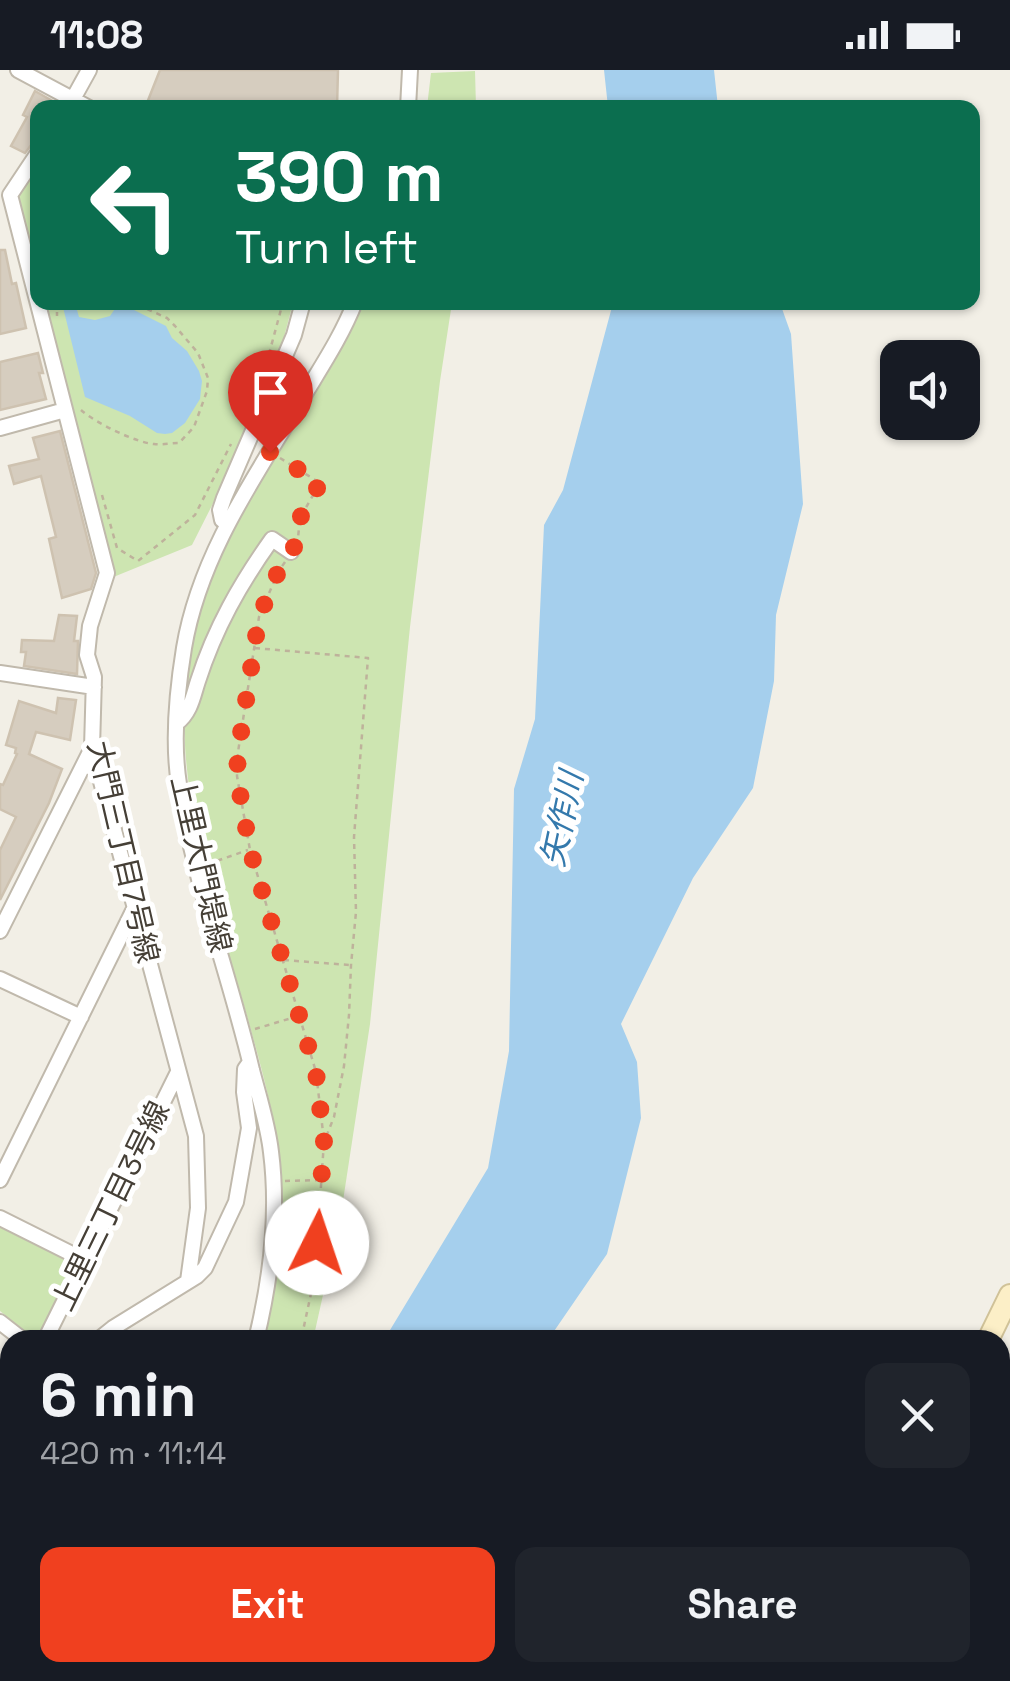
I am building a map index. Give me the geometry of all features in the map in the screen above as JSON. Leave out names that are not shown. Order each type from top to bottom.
[{"type":"street","points":[[18,70],[65,100]]},
{"type":"street","points":[[72,100],[89,70]]},
{"type":"street","points":[[408,100],[410,70]]},
{"type":"street","name":"大門三丁目7号線","points":[[30,163],[5,196],[30,276]]},
{"type":"street","name":"大門三丁目7号線","points":[[41,310],[73,413],[107,572],[90,626],[87,655],[94,677],[92,748],[196,1136],[198,1208],[188,1282]]},
{"type":"street","points":[[228,523],[222,520],[220,510],[224,498],[294,335],[300,310]]},
{"type":"street","name":"上里大門堤線","points":[[258,1330],[272,1247],[271,1148],[244,1032],[197,868],[179,784],[176,723],[192,608],[228,523],[351,310]]},
{"type":"street","points":[[0,428],[73,413]]},
{"type":"street","points":[[176,723],[190,707],[208,652],[245,578],[272,539],[291,552]]},
{"type":"street","points":[[0,673],[94,688]]},
{"type":"street","points":[[0,931],[92,748]]},
{"type":"street","points":[[0,1180],[134,909]]},
{"type":"street","points":[[0,979],[82,1017]]},
{"type":"street","points":[[110,1330],[205,1268],[236,1202],[249,1128],[244,1092],[245,1069],[250,1061]]},
{"type":"street","name":"上里三丁目3号線","points":[[50,1330],[178,1072]]},
{"type":"street","points":[[0,1218],[84,1260]]},
{"type":"street","points":[[993,1330],[1010,1295]]},
{"type":"path","points":[[57,310],[57,324]]},
{"type":"path","points":[[73,413],[75,396],[82,413],[154,444],[179,443],[194,427],[208,391],[208,378],[198,352],[167,318],[149,310]]},
{"type":"path","points":[[265,366],[280,310]]},
{"type":"path","points":[[102,492],[117,548],[138,561],[195,515],[230,446]]},
{"type":"path","points":[[270,452],[320,483],[300,518],[298,541],[278,572],[259,617],[237,776],[250,850],[316,1072],[324,1141],[315,1275],[303,1330]]},
{"type":"path","points":[[253,648],[368,658],[354,837],[356,912],[350,1015],[334,1117],[324,1141]]},
{"type":"path","points":[[197,868],[250,850]]},
{"type":"path","points":[[282,960],[351,965]]},
{"type":"path","points":[[244,1032],[298,1016]]},
{"type":"path","points":[[274,1181],[322,1180]]},
{"type":"green space","points":[[475,71],[476,100],[428,100],[431,73]]},
{"type":"green space","points":[[30,174],[30,248],[17,195]]},
{"type":"green space","points":[[46,310],[291,310],[278,360],[245,440],[192,545],[111,578]]},
{"type":"green space","points":[[357,310],[451,310],[410,627],[370,1024],[341,1214],[315,1330],[264,1330],[280,1237],[278,1157],[261,1069],[199,843],[185,747],[185,698],[190,648],[212,572],[268,466],[332,366]]},
{"type":"green space","points":[[0,1222],[73,1259],[76,1264],[43,1330],[24,1330],[0,1311]]},
{"type":"water","points":[[604,70],[714,70],[717,100],[607,100]]},
{"type":"water","points":[[64,310],[77,310],[79,317],[95,320],[110,316],[114,310],[134,310],[166,326],[172,338],[187,351],[202,381],[200,399],[185,423],[165,434],[85,397]]},
{"type":"water","name":"矢作川","points":[[611,310],[782,310],[791,334],[803,504],[776,615],[774,681],[753,788],[693,878],[621,1024],[637,1062],[641,1118],[607,1254],[555,1330],[390,1330],[488,1168],[509,1051],[514,789],[535,719],[544,525],[563,490]]},
{"type":"building","points":[[160,70],[338,70],[337,100],[148,100]]},
{"type":"building","points":[[35,91],[51,100],[30,100]]},
{"type":"building","points":[[30,101],[30,146],[25,153],[11,146],[27,117],[23,115]]},
{"type":"building","points":[[0,250],[5,250],[12,284],[16,283],[26,328],[0,334]]},
{"type":"building","points":[[38,353],[46,399],[0,410],[0,362]]},
{"type":"building","points":[[60,431],[96,573],[91,589],[62,598],[49,539],[56,537],[41,476],[14,484],[9,466],[39,459],[33,438]]},
{"type":"building","points":[[59,615],[77,616],[77,674],[24,666],[26,652],[21,652],[22,640],[54,641]]},
{"type":"building","points":[[58,698],[76,700],[70,740],[36,732],[29,754],[62,769],[0,900],[0,850],[16,817],[0,809],[0,784],[3,785],[17,754],[16,748],[6,745],[19,701],[56,713]]},
{"type":"route","points":[[270,452],[320,483],[300,518],[298,541],[278,572],[259,617],[237,776],[250,850],[316,1072],[324,1141],[317,1243]]}]
